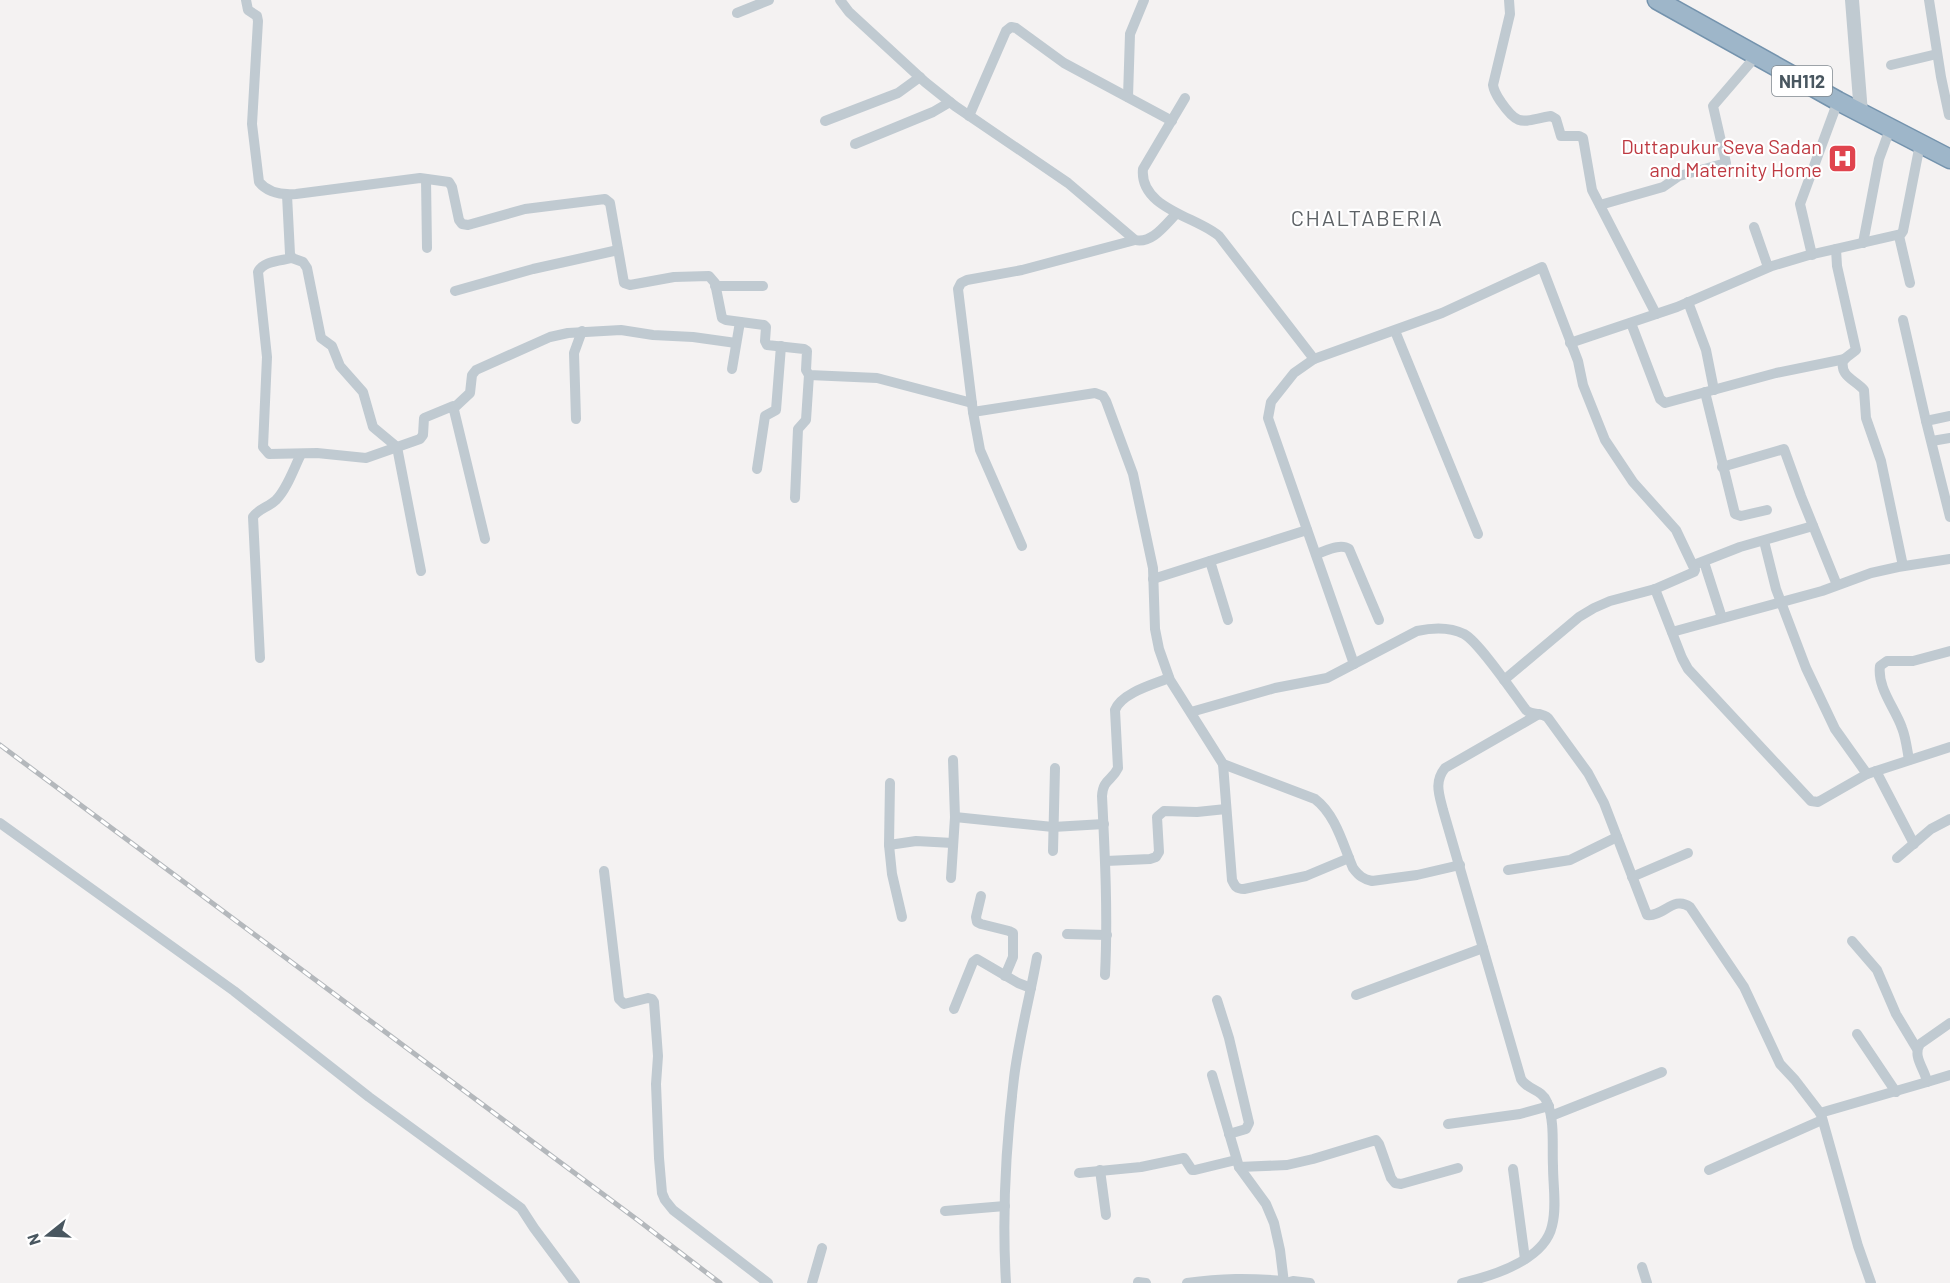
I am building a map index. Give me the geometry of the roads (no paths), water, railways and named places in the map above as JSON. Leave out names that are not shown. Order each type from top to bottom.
[{"type":"highway","name":"NH112","points":[[1657,0],[1838,101],[1950,159]]},
{"type":"street","points":[[246,0],[248,10],[257,16],[258,21],[252,124],[259,182],[265,188],[287,195],[426,179],[449,182],[456,214],[462,224],[468,225],[525,208],[605,199],[610,203],[624,283],[630,285],[674,277],[709,276],[715,283],[722,318],[764,325],[766,343],[804,348],[807,351],[806,370],[809,375],[806,420],[798,429],[795,498]]},
{"type":"street","points":[[737,13],[769,0]]},
{"type":"street","points":[[840,0],[849,12],[950,102],[1068,183],[1135,240]]},
{"type":"street","points":[[1128,98],[1130,34],[1144,0]]},
{"type":"street","points":[[1509,0],[1510,14],[1493,85],[1494,92],[1515,119],[1521,121],[1554,117],[1561,136],[1583,138],[1589,180],[1599,206],[1656,315]]},
{"type":"street","points":[[1852,0],[1861,112]]},
{"type":"street","points":[[1929,0],[1949,115]]},
{"type":"street","points":[[969,116],[1006,31],[1011,27],[1016,28],[1064,63],[1172,121]]},
{"type":"street","points":[[1891,65],[1937,54]]},
{"type":"street","points":[[1599,206],[1661,188],[1679,176],[1726,163],[1713,106],[1756,56]]},
{"type":"street","points":[[825,121],[898,93],[920,77]]},
{"type":"street","points":[[1185,98],[1143,169],[1144,187],[1168,210],[1201,223],[1219,236],[1314,359]]},
{"type":"street","points":[[1812,255],[1800,204],[1838,101]]},
{"type":"street","points":[[855,144],[933,112],[950,102]]},
{"type":"street","points":[[1863,243],[1879,159],[1890,129]]},
{"type":"street","points":[[1570,343],[1656,315],[1768,267],[1836,249],[1899,236],[1903,231],[1920,144]]},
{"type":"street","points":[[426,179],[427,248]]},
{"type":"street","points":[[287,195],[291,258]]},
{"type":"street","points":[[1022,546],[980,450],[958,289],[961,283],[967,280],[1022,270],[1135,240],[1147,240],[1176,214]]},
{"type":"street","points":[[1754,227],[1768,267]]},
{"type":"street","points":[[1899,236],[1910,283]]},
{"type":"street","points":[[1630,323],[1662,401],[1669,403],[1776,373],[1845,359],[1855,353],[1856,345],[1837,266],[1836,249]]},
{"type":"street","points":[[456,291],[534,269],[618,250]]},
{"type":"street","points":[[421,571],[397,447],[373,427],[363,392],[340,366],[332,346],[321,338],[307,268],[303,262],[291,258],[260,267],[258,272],[267,357],[264,447],[269,454],[317,453],[362,458],[397,447],[422,437],[423,420],[426,416],[451,406],[454,407],[470,393],[472,375],[476,370],[550,337],[582,331],[621,330],[736,343]]},
{"type":"street","points":[[1354,664],[1268,418],[1271,402],[1294,373],[1314,359],[1442,313],[1542,267],[1580,365],[1583,385],[1605,440],[1633,482],[1676,530],[1699,563],[1722,618]]},
{"type":"street","points":[[715,286],[763,286]]},
{"type":"street","points":[[1688,302],[1707,351],[1710,391],[1722,467],[1734,512],[1737,516],[1767,510]]},
{"type":"street","points":[[1903,320],[1950,517]]},
{"type":"street","points":[[732,369],[740,322]]},
{"type":"street","points":[[576,419],[574,353],[582,331]]},
{"type":"street","points":[[1395,331],[1478,534]]},
{"type":"street","points":[[757,469],[765,416],[776,411],[781,346]]},
{"type":"street","points":[[1845,359],[1842,362],[1844,373],[1864,390],[1866,415],[1881,461],[1903,566]]},
{"type":"street","points":[[809,375],[885,379],[973,408],[1095,393],[1103,396],[1107,401],[1133,474],[1153,568],[1155,629],[1159,649],[1169,678],[1223,764],[1232,880],[1235,886],[1239,889],[1306,876],[1349,858]]},
{"type":"street","points":[[454,407],[485,539]]},
{"type":"street","points":[[1926,420],[1950,416]]},
{"type":"street","points":[[1932,441],[1950,438]]},
{"type":"street","points":[[1722,467],[1784,449],[1837,585]]},
{"type":"street","points":[[260,658],[253,517],[255,513],[277,499],[301,454]]},
{"type":"street","points":[[1504,680],[1579,617],[1610,601],[1655,589],[1694,572],[1699,563],[1740,547],[1813,526]]},
{"type":"street","points":[[1153,579],[1307,530]]},
{"type":"street","points":[[1764,541],[1780,601],[1799,653],[1830,720],[1871,772],[1914,844]]},
{"type":"street","points":[[1316,554],[1341,547],[1349,549],[1379,620]]},
{"type":"street","points":[[1672,632],[1822,591],[1871,573],[1950,559]]},
{"type":"street","points":[[1210,561],[1228,620]]},
{"type":"street","points":[[1655,589],[1688,669],[1810,801],[1818,802],[1871,772],[1949,749]]},
{"type":"street","points":[[1191,712],[1275,688],[1327,678],[1417,631],[1432,628],[1457,632],[1472,640],[1526,710],[1543,714],[1548,718],[1588,773],[1604,803],[1648,916],[1684,902],[1690,907],[1744,987],[1780,1064],[1795,1080],[1821,1117],[1871,1283]]},
{"type":"street","points":[[1909,760],[1901,726],[1884,690],[1879,673],[1880,666],[1887,661],[1913,661],[1950,651]]},
{"type":"street","points":[[1105,975],[1106,861],[1102,788],[1116,772],[1118,762],[1116,706],[1140,689],[1169,678]]},
{"type":"street","points":[[1469,1282],[1510,1268],[1538,1249],[1547,1238],[1552,1227],[1554,1209],[1550,1111],[1541,1092],[1526,1085],[1521,1078],[1438,789],[1440,775],[1445,768],[1539,714]]},
{"type":"street","points":[[951,878],[955,817],[953,760]]},
{"type":"street","points":[[1223,764],[1315,799],[1326,808],[1358,875],[1365,879],[1372,881],[1417,875],[1460,865]]},
{"type":"street","points":[[1053,851],[1055,768]]},
{"type":"street","points":[[890,783],[889,844],[892,874],[902,917]]},
{"type":"street","points":[[1106,861],[1156,857],[1159,852],[1157,817],[1164,811],[1226,809]]},
{"type":"street","points":[[955,817],[1053,827],[1104,824]]},
{"type":"street","points":[[1897,858],[1934,827],[1950,819]]},
{"type":"street","points":[[0,823],[234,991],[369,1097],[521,1208],[575,1283]]},
{"type":"street","points":[[1508,870],[1570,860],[1617,837]]},
{"type":"street","points":[[889,844],[953,843]]},
{"type":"street","points":[[1632,877],[1688,853]]},
{"type":"street","points":[[604,871],[620,999],[624,1004],[648,998],[654,1002],[662,1193],[673,1210],[768,1283]]},
{"type":"street","points":[[981,896],[976,916],[977,922],[1013,933],[1013,957],[1005,976]]},
{"type":"street","points":[[1067,934],[1107,935]]},
{"type":"street","points":[[1852,941],[1877,970],[1896,1014],[1917,1049],[1927,1082]]},
{"type":"street","points":[[1356,995],[1483,948]]},
{"type":"street","points":[[1005,1283],[1005,1206],[1014,1076],[1037,957]]},
{"type":"street","points":[[954,1009],[973,962],[977,959],[1031,988]]},
{"type":"street","points":[[1216,1000],[1229,1038],[1249,1123],[1246,1129],[1229,1134]]},
{"type":"street","points":[[1917,1049],[1920,1044],[1950,1023]]},
{"type":"street","points":[[1857,1034],[1896,1092]]},
{"type":"street","points":[[1448,1124],[1550,1111],[1662,1072]]},
{"type":"street","points":[[1709,1170],[1821,1117],[1950,1075]]},
{"type":"street","points":[[1212,1076],[1238,1163],[1266,1204],[1274,1223],[1284,1282]]},
{"type":"street","points":[[1079,1173],[1141,1167],[1184,1158],[1192,1170],[1238,1163],[1287,1165],[1313,1160],[1376,1140],[1395,1183],[1401,1184],[1458,1168]]},
{"type":"street","points":[[1513,1169],[1525,1259]]},
{"type":"street","points":[[1100,1170],[1106,1215]]},
{"type":"street","points":[[945,1211],[1005,1206]]},
{"type":"street","points":[[812,1283],[822,1248]]},
{"type":"street","points":[[1642,1267],[1647,1283]]},
{"type":"street","points":[[1187,1283],[1207,1279],[1248,1278],[1310,1283]]},
{"type":"railway","points":[[0,745],[720,1283]]},
{"type":"place","name":"Duttapukur Seva Sadan and Maternity Home","points":[[1843,158]]},
{"type":"district","name":"CHALTABERIA","points":[[1367,217]]}]
